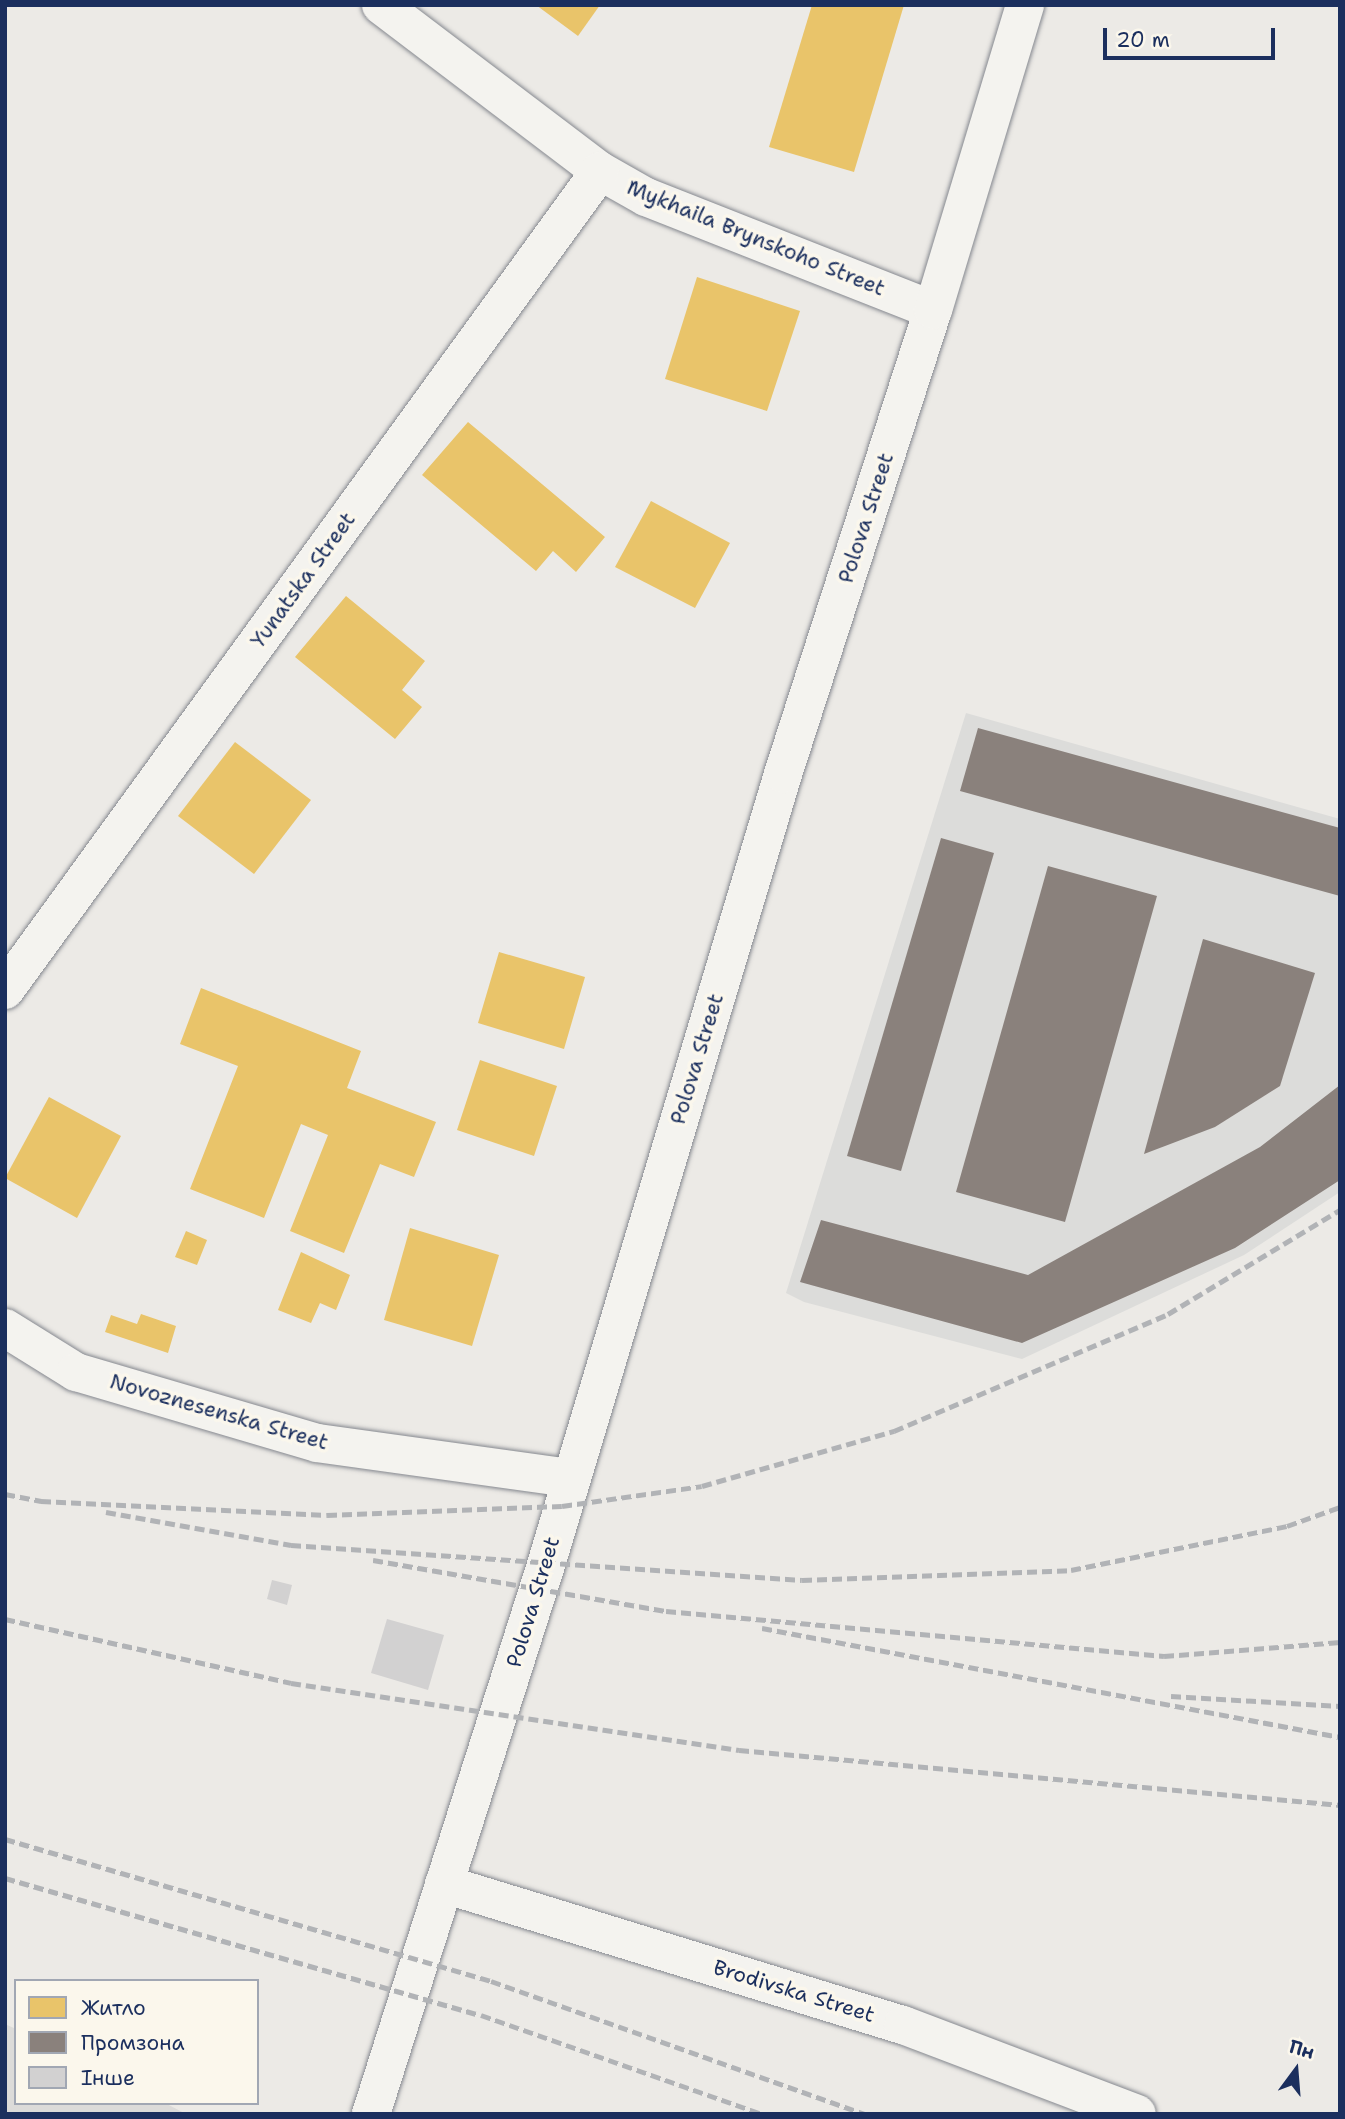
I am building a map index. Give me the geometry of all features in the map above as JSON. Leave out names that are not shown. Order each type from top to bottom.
[{"type":"street","name":"Mykhaila Brynskoho Street","points":[[381,5],[600,171],[646,197],[933,310]]},
{"type":"street","name":"Polova Street","points":[[371,2114],[570,1478],[783,774],[933,310],[1025,5]]},
{"type":"street","name":"Yunatska Street","points":[[5,990],[600,171]]},
{"type":"street","name":"Novoznesenska Street","points":[[5,1328],[76,1372],[317,1443],[570,1478]]},
{"type":"street","name":"Brodivska Street","points":[[444,1884],[904,2025],[1138,2114]]},
{"type":"shaded area","points":[[966,713],[1340,819],[1340,1192],[1244,1255],[1022,1359],[804,1302],[786,1293]]},
{"type":"shaded area","points":[[5,2024],[14,2028],[14,2105],[169,2105],[186,2114],[5,2114]]},
{"type":"building: Житло","points":[[536,5],[600,5],[578,36]]},
{"type":"building: Житло","points":[[812,5],[904,5],[854,172],[769,147]]},
{"type":"building: Житло","points":[[697,277],[800,311],[767,411],[665,379]]},
{"type":"building: Житло","points":[[468,422],[605,537],[576,572],[553,551],[536,571],[422,475]]},
{"type":"building: Житло","points":[[651,501],[730,543],[695,608],[615,567]]},
{"type":"building: Житло","points":[[346,596],[425,661],[402,690],[422,707],[395,739],[295,657]]},
{"type":"building: Житло","points":[[235,742],[311,800],[254,874],[178,816]]},
{"type":"building: Житло","points":[[499,952],[585,977],[564,1049],[478,1023]]},
{"type":"building: Житло","points":[[201,988],[361,1051],[347,1088],[436,1122],[414,1177],[380,1164],[344,1253],[290,1231],[328,1135],[301,1124],[264,1218],[190,1189],[238,1066],[180,1044]]},
{"type":"building: Житло","points":[[480,1060],[557,1086],[534,1156],[457,1130]]},
{"type":"building: Житло","points":[[49,1097],[121,1136],[77,1218],[5,1178]]},
{"type":"building: Житло","points":[[410,1228],[499,1255],[472,1346],[384,1320]]},
{"type":"building: Житло","points":[[186,1231],[207,1240],[197,1265],[175,1257]]},
{"type":"building: Житло","points":[[301,1252],[350,1275],[336,1310],[320,1303],[311,1323],[278,1310]]},
{"type":"building: Житло","points":[[141,1314],[176,1326],[168,1353],[105,1332],[111,1315],[137,1324]]},
{"type":"building: Промзона","points":[[978,728],[1340,828],[1340,896],[960,791]]},
{"type":"building: Промзона","points":[[941,838],[994,853],[901,1171],[847,1156]]},
{"type":"building: Промзона","points":[[1048,866],[1157,896],[1065,1222],[956,1192]]},
{"type":"building: Промзона","points":[[1203,939],[1315,973],[1280,1086],[1215,1127],[1144,1154]]},
{"type":"building: Промзона","points":[[1340,1085],[1340,1180],[1235,1248],[1022,1343],[800,1282],[821,1220],[1028,1275],[1260,1147]]},
{"type":"building: Інше","points":[[272,1580],[292,1585],[287,1605],[267,1599]]},
{"type":"building: Інше","points":[[387,1619],[444,1635],[428,1690],[371,1673]]},
{"type":"railway","points":[[5,1494],[41,1501],[327,1515],[562,1506],[702,1486],[894,1431],[1168,1314],[1340,1210]]},
{"type":"railway","points":[[106,1512],[291,1545],[802,1580],[1071,1570],[1287,1526],[1340,1507]]},
{"type":"railway","points":[[373,1560],[666,1611],[1164,1656],[1340,1642]]},
{"type":"railway","points":[[5,1619],[291,1683],[739,1750],[1340,1805]]},
{"type":"railway","points":[[762,1628],[1340,1737]]},
{"type":"railway","points":[[1171,1696],[1340,1706]]},
{"type":"railway","points":[[5,1839],[491,1981],[865,2114]]},
{"type":"railway","points":[[5,1878],[481,2015],[762,2114]]}]
